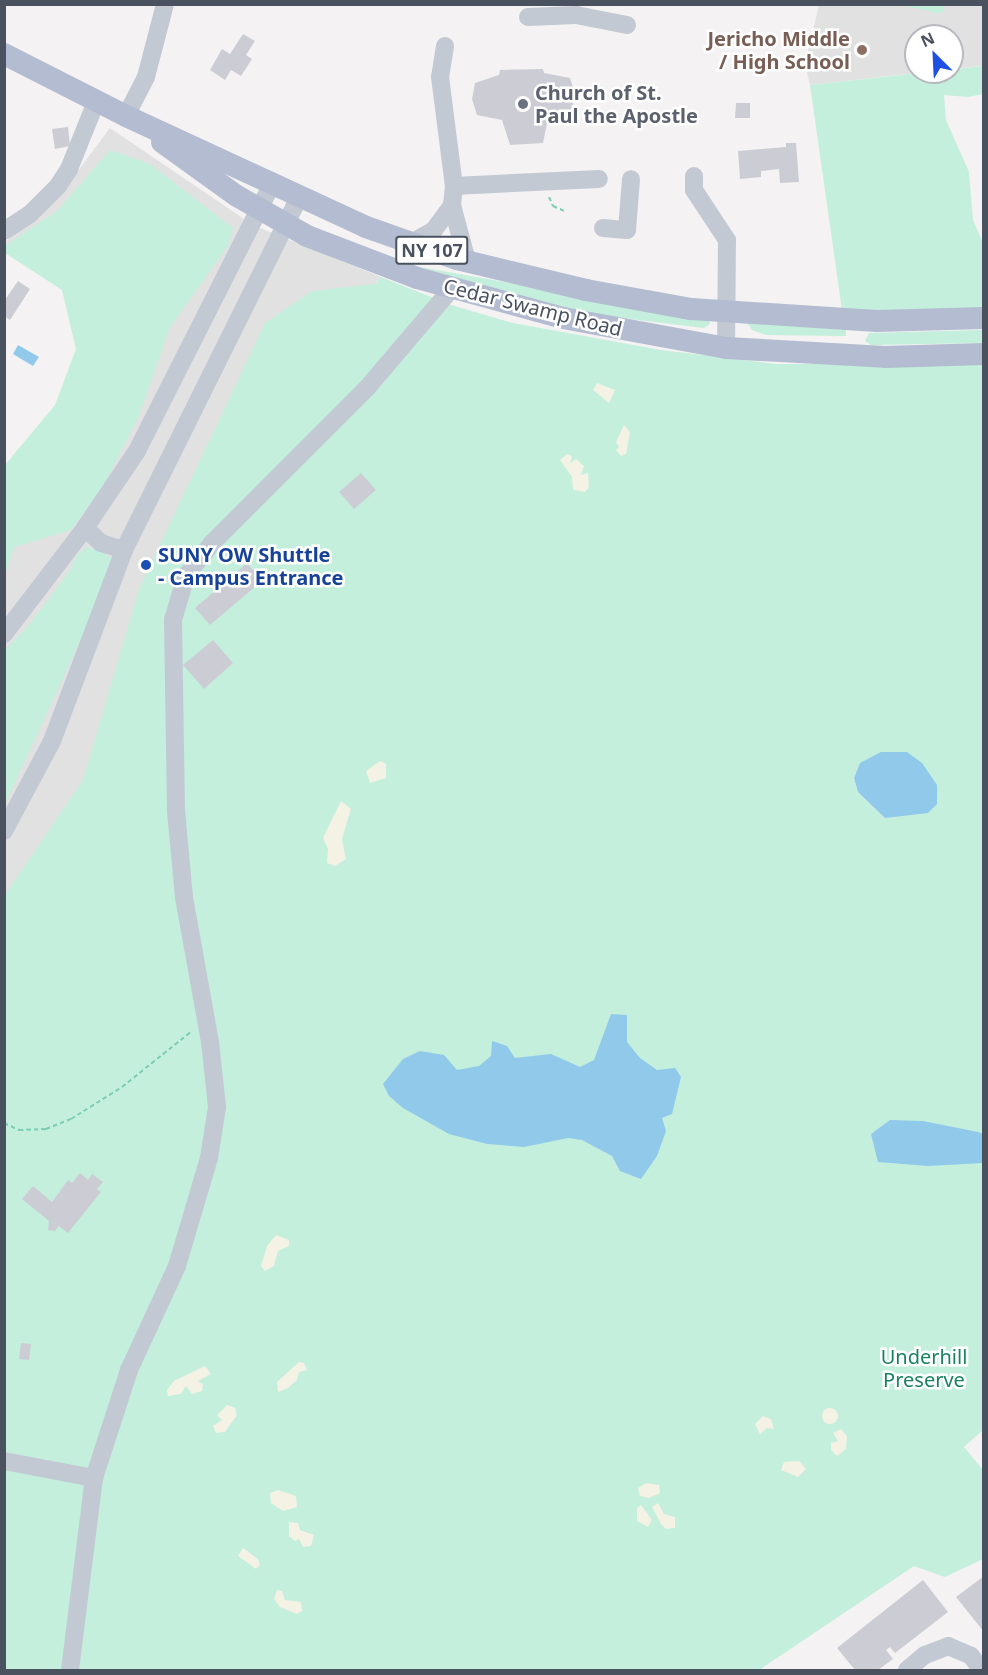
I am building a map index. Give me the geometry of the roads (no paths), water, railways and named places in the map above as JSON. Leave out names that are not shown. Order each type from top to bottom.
[{"type":"main road","name":"Cedar Swamp Road","points":[[4,54],[96,102],[366,227],[467,261],[586,290],[728,313],[877,321],[984,318]]},
{"type":"main road","name":"Cedar Swamp Road","points":[[126,116],[260,209],[307,236],[452,288],[563,318],[726,348],[885,357],[984,354]]},
{"type":"street","points":[[126,116],[147,77],[165,4]]},
{"type":"street","points":[[528,17],[576,15],[627,25]]},
{"type":"street","points":[[445,46],[440,77],[454,186],[452,205],[467,261]]},
{"type":"street","points":[[4,231],[29,215],[58,186],[69,169],[96,102]]},
{"type":"street","points":[[694,176],[694,190],[727,240],[726,348]]},
{"type":"street","points":[[454,186],[599,179]]},
{"type":"street","points":[[603,228],[627,230],[631,179]]},
{"type":"street","points":[[4,634],[85,528],[136,451],[273,182]]},
{"type":"street","points":[[4,831],[52,741],[124,550],[300,195]]},
{"type":"street","points":[[411,243],[434,230],[452,205]]},
{"type":"street","points":[[70,1671],[94,1478],[129,1370],[177,1266],[209,1158],[217,1107],[206,1020],[184,897],[176,812],[173,620],[186,576],[212,543],[367,388],[452,288]]},
{"type":"street","points":[[85,528],[101,543],[124,550]]},
{"type":"street","points":[[4,1461],[94,1478]]},
{"type":"street","points":[[908,1671],[925,1655],[948,1646],[971,1656],[982,1671]]},
{"type":"water","points":[[18,345],[39,357],[33,366],[13,354]]},
{"type":"water","points":[[881,752],[907,752],[922,763],[937,785],[937,804],[928,813],[885,818],[858,792],[854,778],[860,763]]},
{"type":"water","points":[[611,1014],[627,1015],[627,1042],[640,1058],[657,1070],[675,1068],[681,1077],[672,1114],[662,1118],[666,1131],[657,1156],[641,1179],[620,1171],[612,1156],[582,1140],[568,1138],[524,1147],[487,1144],[449,1134],[403,1108],[389,1096],[383,1084],[403,1059],[420,1051],[444,1055],[457,1070],[479,1066],[491,1056],[492,1041],[507,1046],[515,1058],[551,1054],[580,1067],[594,1060]]},
{"type":"water","points":[[890,1120],[923,1121],[983,1134],[983,1163],[928,1166],[878,1162],[871,1134]]},
{"type":"place","name":"Jericho Middle / High School","points":[[862,50]]},
{"type":"place","name":"Church of St. Paul the Apostle","points":[[523,104]]},
{"type":"place","name":"SUNY OW Shuttle - Campus Entrance","points":[[146,565]]},
{"type":"park label","name":"Underhill Preserve","points":[[924,1368]]}]
